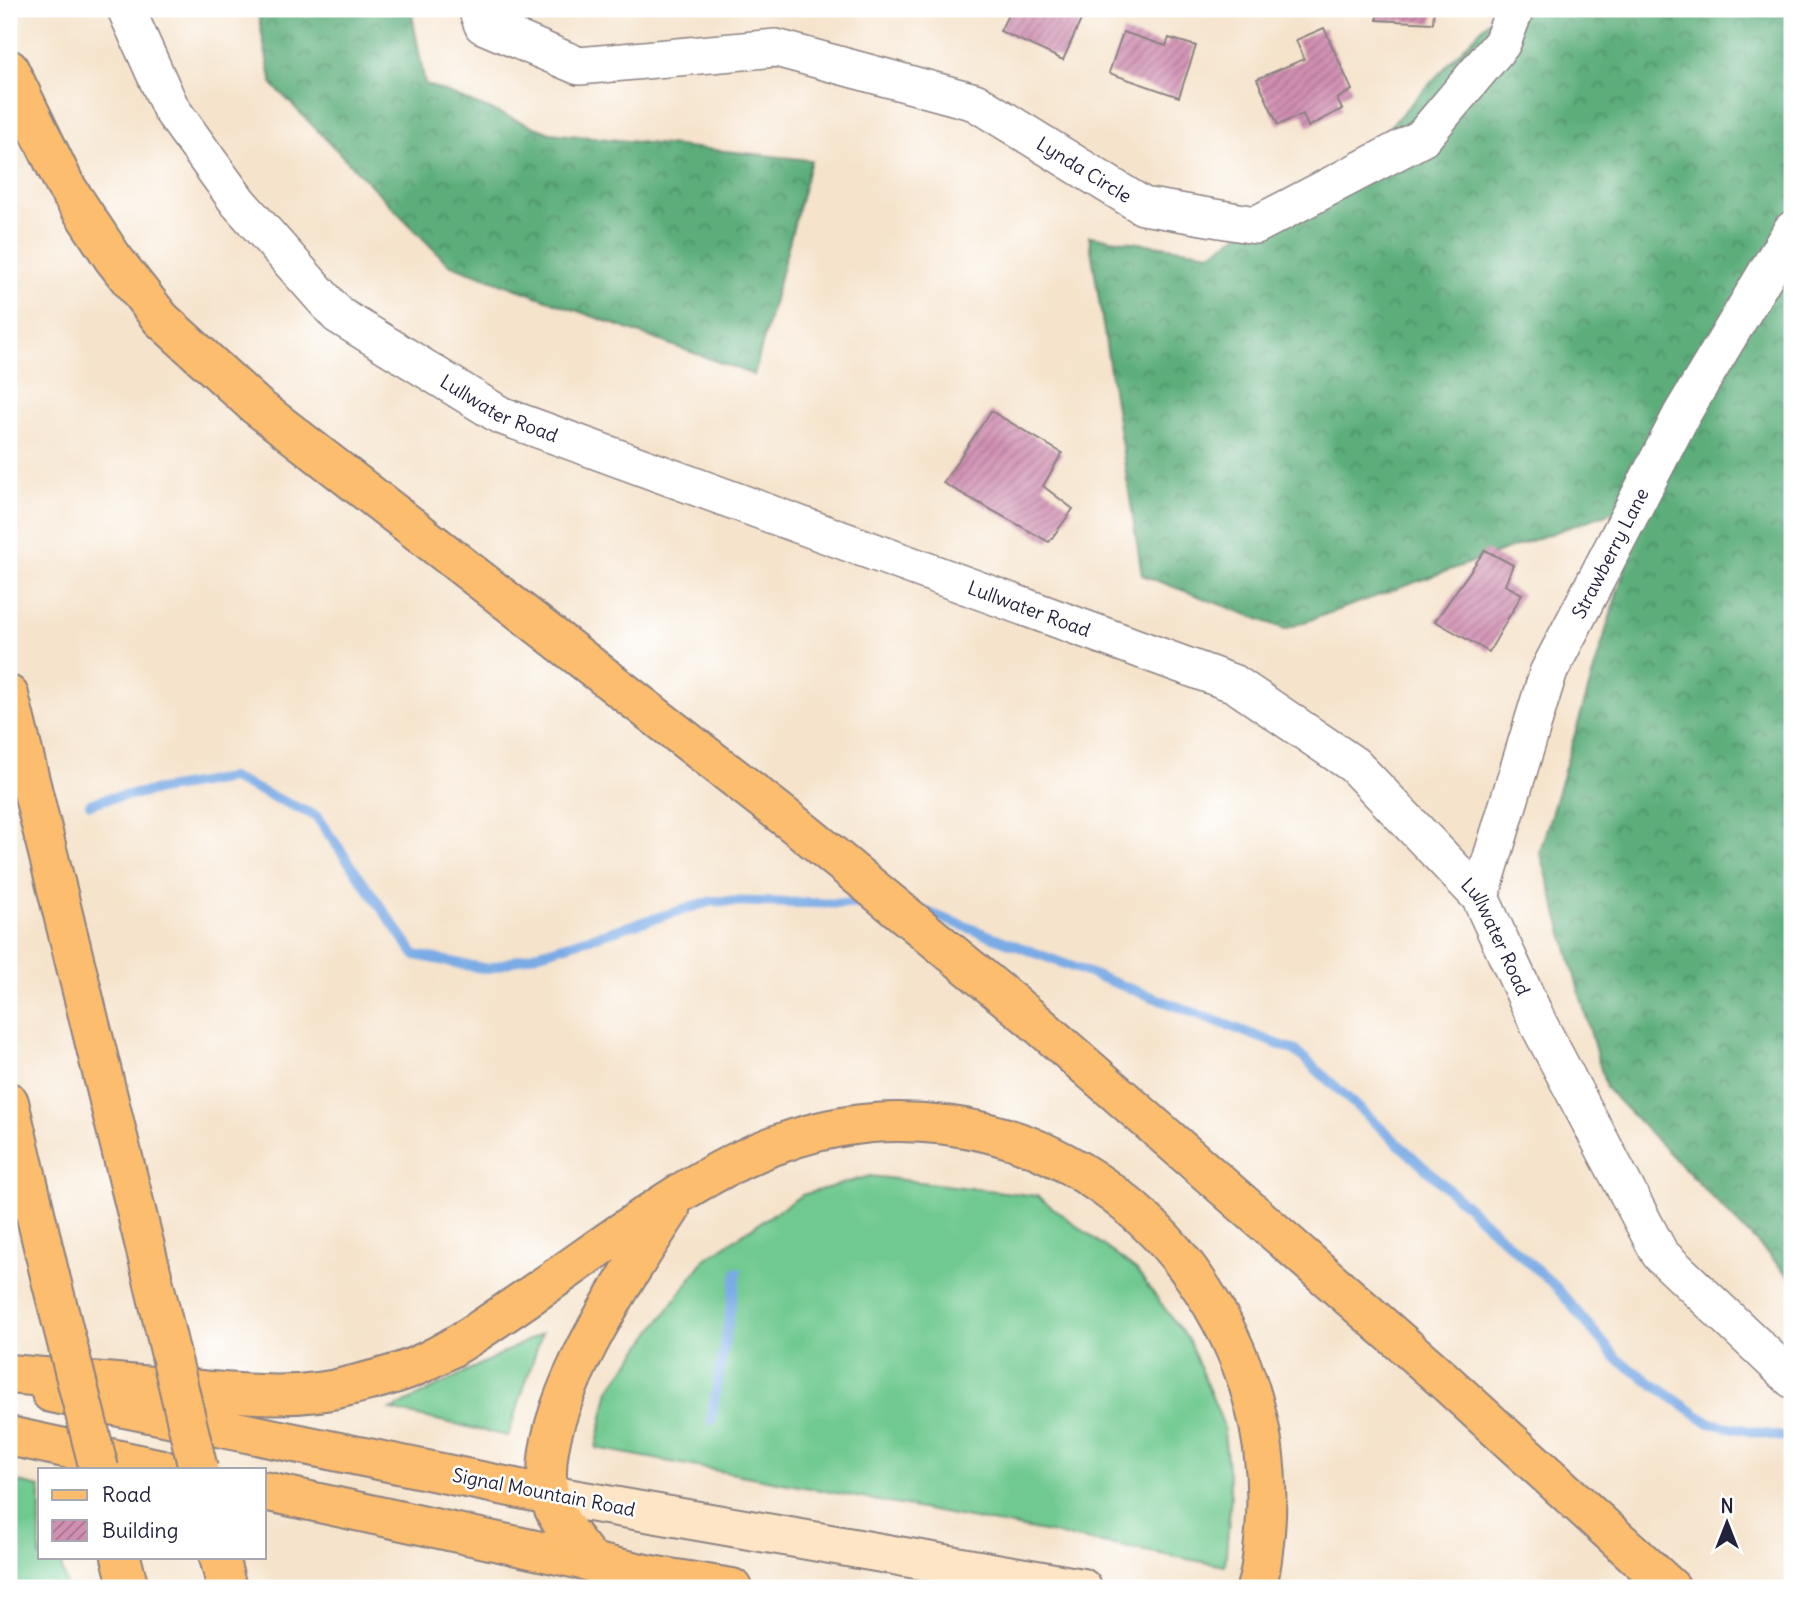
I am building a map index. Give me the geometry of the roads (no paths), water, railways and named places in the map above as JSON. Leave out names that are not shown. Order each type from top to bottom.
[{"type":"main road","points":[[9,68],[65,185],[113,258],[161,318],[255,405],[803,831],[1032,1019],[1437,1374],[1668,1587]]},
{"type":"main road","points":[[9,695],[198,1468]]},
{"type":"main road","points":[[9,1102],[99,1468]]},
{"type":"main road","points":[[9,1374],[267,1395],[347,1387],[415,1367],[481,1329],[726,1165],[775,1142],[822,1129],[883,1122],[951,1124],[1017,1140],[1086,1175],[1143,1217],[1182,1261],[1212,1303],[1244,1366],[1262,1434],[1269,1489],[1261,1574],[1256,1588]]},
{"type":"main road","points":[[592,1563],[561,1521],[549,1495],[550,1452],[561,1406],[574,1372],[600,1320],[679,1196]]},
{"type":"main road","name":"Signal Mountain Road","points":[[9,1385],[549,1495],[1082,1588]]},
{"type":"main road","points":[[9,1436],[157,1468]]},
{"type":"main road","points":[[266,1491],[592,1563],[732,1588]]},
{"type":"main road","points":[[121,1558],[130,1588]]},
{"type":"street","name":"Lullwater Road","points":[[126,9],[172,109],[238,202],[338,315],[500,415],[1235,684],[1354,765],[1480,897],[1539,1025],[1660,1254],[1792,1378]]},
{"type":"street","name":"Lynda Circle","points":[[477,9],[483,25],[579,66],[776,48],[975,102],[1143,206],[1256,225],[1422,138],[1502,43],[1515,9]]},
{"type":"street","name":"Strawberry Lane","points":[[1480,897],[1548,673],[1682,414],[1792,230]]},
{"type":"waterway","points":[[90,804],[105,799],[231,778],[316,816],[415,955],[487,969],[712,901],[859,904]]},
{"type":"waterway","points":[[924,911],[1296,1051],[1556,1287],[1617,1359],[1709,1423],[1792,1439]]},
{"type":"waterway","points":[[711,1420],[737,1272]]}]
